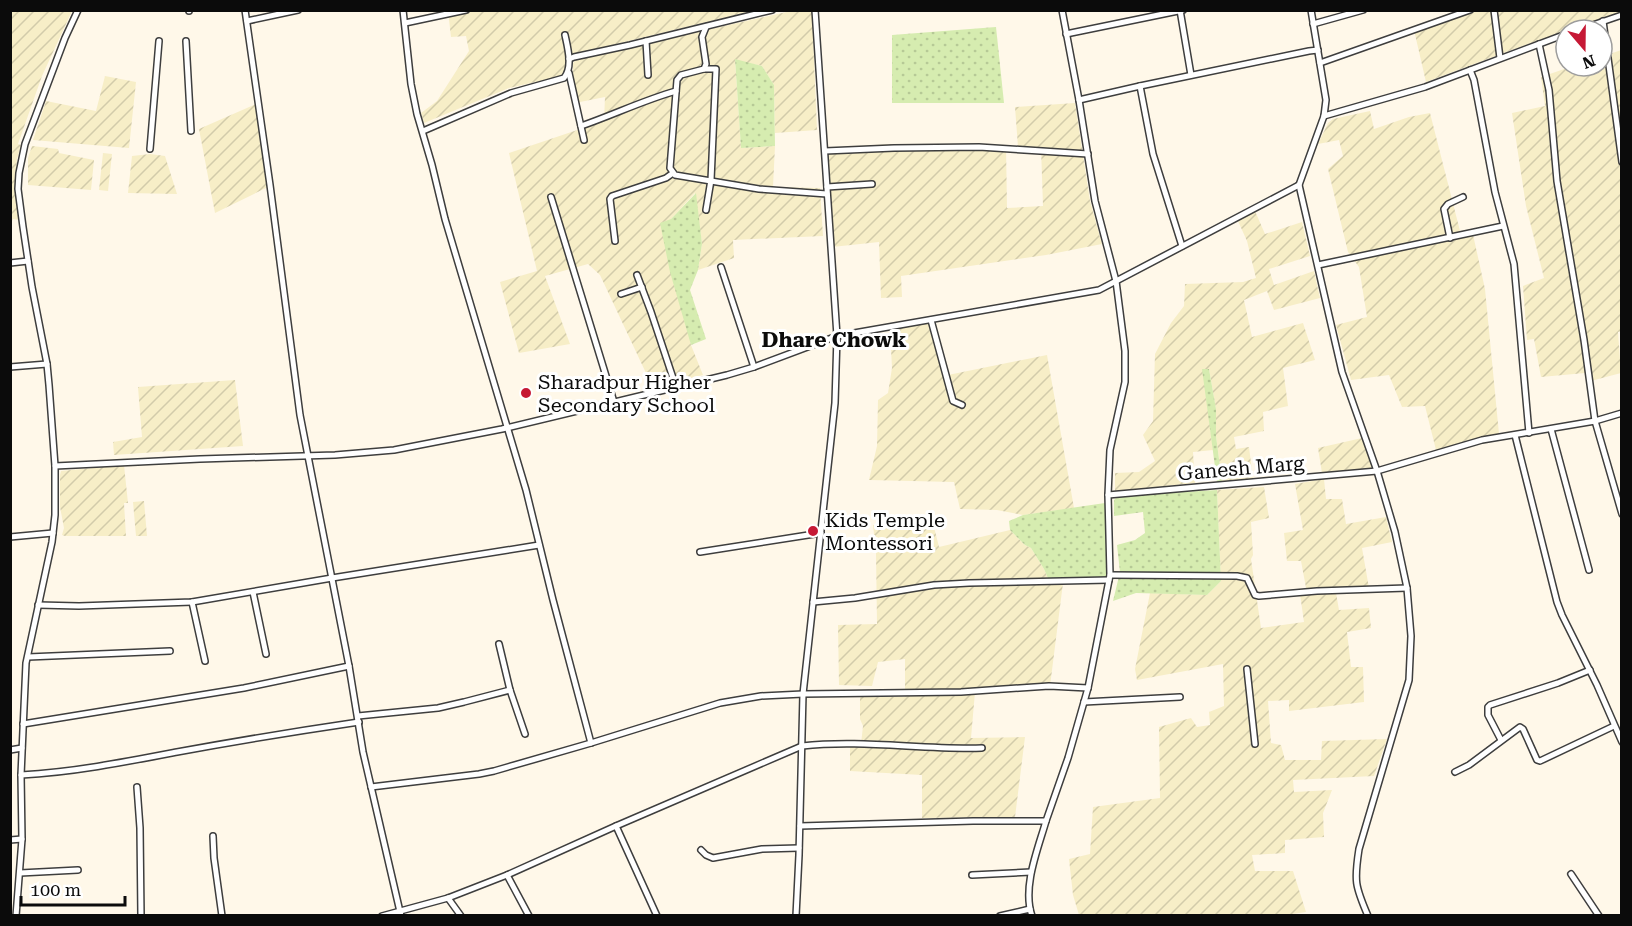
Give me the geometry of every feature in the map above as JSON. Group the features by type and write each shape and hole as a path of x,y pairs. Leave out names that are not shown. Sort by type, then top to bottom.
{"street":[{"path":"16,915 22,839 21,775 28,657 55,515 55,466 47,364 28,261 18,189 20,160 64,38 78,10"},
{"path":"245,10 300,415 350,666 371,788 400,913"},
{"path":"247,21 298,10"},
{"path":"404,10 417,114 445,219 526,490 591,743"},
{"path":"405,23 466,10"},
{"path":"569,59 772,10"},
{"path":"796,915 803,694 835,404 837,336 815,10"},
{"path":"1000,915 1031,912 1031,872 1088,688 1110,577 1108,495 1110,450 1125,382 1125,351 1116,281 1095,201 1062,10"},
{"path":"1311,10 1326,100 1324,117 1299,185 1342,372 1377,471 1395,532 1407,588 1411,636 1409,680 1359,849 1356,887 1368,915"},
{"path":"1313,24 1363,10"},
{"path":"1320,63 1470,10"},
{"path":"1494,10 1500,58"},
{"path":"1066,34 1181,11 1191,75"},
{"path":"704,69 706,64 702,37 706,27"},
{"path":"566,35 569,73 584,140"},
{"path":"1324,117 1413,90 1554,38"},
{"path":"150,148 159,41"},
{"path":"186,41 191,131"},
{"path":"646,41 648,75"},
{"path":"1539,44 1549,90 1557,181 1584,340 1595,421 1622,514"},
{"path":"1079,100 1318,50"},
{"path":"706,210 711,182 716,69 704,69 681,75 677,80 670,168 675,176 711,182 759,189 827,194"},
{"path":"1470,70 1474,80 1494,192 1514,264 1529,433"},
{"path":"423,131 511,93 564,78 569,73"},
{"path":"1611,78 1622,162"},
{"path":"1140,86 1153,154 1182,246"},
{"path":"581,126 649,99 676,91"},
{"path":"825,151 979,147 1088,154"},
{"path":"615,241 610,200 612,196 666,178 673,173"},
{"path":"827,187 872,184"},
{"path":"55,466 308,456 394,450 508,428 754,367 837,336 1099,290 1299,185"},
{"path":"551,197 614,402"},
{"path":"1450,238 1444,209 1448,204 1463,197"},
{"path":"1318,265 1503,226"},
{"path":"10,263 28,261"},
{"path":"721,267 754,367"},
{"path":"637,275 676,387"},
{"path":"621,294 642,287"},
{"path":"931,320 953,401 962,405"},
{"path":"10,367 47,364"},
{"name":"Ganesh Marg","path":"1108,495 1377,471 1482,440 1595,421 1622,412"},
{"path":"1551,429 1589,570"},
{"path":"1515,435 1557,602 1622,742"},
{"path":"700,552 821,533"},
{"path":"10,537 53,534"},
{"path":"38,605 192,602 539,545"},
{"path":"813,602 946,585 1110,577 1237,576 1246,578 1255,595 1259,596 1317,591 1407,588"},
{"path":"253,592 266,654"},
{"path":"192,602 205,661"},
{"path":"499,644 510,690 525,734"},
{"path":"28,657 171,651"},
{"path":"23,724 244,688 350,666"},
{"path":"1247,669 1255,744"},
{"path":"1502,741 1488,715 1490,705 1558,684 1590,670"},
{"path":"371,788 479,774 591,743 720,702 761,696 961,692 1049,686 1088,688"},
{"path":"21,775 53,773 358,719 438,708 510,690"},
{"path":"1084,702 1180,697"},
{"path":"1455,772 1469,765 1520,727 1540,762 1614,726"},
{"path":"382,915 400,913 448,898 507,875 802,746 826,743 947,749 982,748"},
{"path":"10,750 22,748"},
{"path":"137,787 141,915"},
{"path":"800,826 973,821 1046,822"},
{"path":"616,826 657,915"},
{"path":"213,836 222,915"},
{"path":"10,840 22,839"},
{"path":"701,850 713,858 762,849 799,848"},
{"path":"20,873 78,870"},
{"path":"972,875 1031,872"},
{"path":"1571,874 1599,915"},
{"path":"507,875 530,915"},
{"path":"448,898 461,915"}],"shaded area":[{"path":"10,11 72,11 42,76 18,144 21,145 17,159 15,185 19,220 13,219 12,221 10,221"},
{"path":"448,11 752,11 567,56 566,75 509,88 424,123 421,113 437,101 469,51 466,36 451,37"},
{"path":"791,11 811,11 812,13 817,130 775,133 774,85 762,66 735,60 741,148 775,146 773,187 820,188 823,236 733,240 734,258 698,270 702,244 695,193 671,219 691,345 703,375 653,388 600,275 588,264 545,276 570,344 519,353 500,282 537,271 509,153 604,121 605,97 575,103 569,81 573,63 577,59"},
{"path":"1472,11 1621,11 1604,18 1554,18 1554,35 1426,82 1414,30"},
{"path":"1621,50 1622,331 1618,332 1621,373 1587,382 1585,373 1541,377 1534,339 1527,340 1523,286 1544,278 1526,206 1512,113 1545,106 1541,77 1554,73 1554,78 1614,78 1614,53"},
{"path":"105,76 136,82 129,148 33,140 46,101 96,111"},
{"path":"1075,103 1090,201 1102,244 1046,255 901,276 902,297 881,298 879,242 832,247 826,148 892,144 1006,146 1007,208 1043,206 1041,148 1018,147 1015,107"},
{"path":"256,104 268,187 215,213 199,129"},
{"path":"1370,111 1374,129 1409,117 1430,113 1460,231 1472,230 1485,289 1499,434 1436,450 1425,406 1402,407 1389,375 1351,380 1336,325 1367,317 1359,267 1348,252 1328,169 1343,156 1339,140 1318,144 1328,123 1333,119"},
{"path":"32,146 58,149 59,153 94,160 91,190 28,185 28,158"},
{"path":"103,153 112,154 108,191 99,190"},
{"path":"150,154 165,156 177,194 128,193 132,156"},
{"path":"1255,211 1265,234 1302,222 1310,256 1269,269 1274,285 1314,271 1320,298 1274,310 1267,291 1244,300 1252,337 1303,323 1315,360 1283,368 1288,406 1263,412 1264,431 1234,437 1236,449 1249,447 1253,479 1222,482 1216,436 1216,409 1209,369 1203,369 1213,450 1193,452 1195,483 1115,491 1115,473 1139,472 1155,461 1143,435 1153,421 1155,354 1171,323 1184,306 1185,284 1243,282 1256,278 1247,241 1238,221"},
{"path":"930,321 943,376 1047,355 1074,508 1023,515 997,510 960,509 954,482 869,480 877,446 878,400 888,393 892,368 890,329"},
{"path":"235,380 243,446 114,455 113,442 142,437 138,387"},
{"path":"1362,438 1372,466 1370,469 1322,473 1318,448"},
{"path":"124,465 128,503 124,503 126,536 62,535 64,528 60,507 61,471"},
{"path":"1324,479 1326,499 1342,499 1346,524 1386,517 1392,542 1362,548 1369,588 1336,593 1339,610 1369,608 1371,628 1347,632 1351,667 1363,667 1364,702 1289,711 1289,700 1268,701 1271,743 1281,745 1285,760 1321,760 1322,741 1387,739 1374,776 1293,780 1294,792 1332,790 1323,813 1324,837 1285,840 1285,853 1252,855 1255,871 1293,871 1306,912 1279,916 1079,915 1073,895 1069,859 1090,854 1093,807 1160,798 1159,727 1191,718 1197,727 1210,725 1209,712 1224,706 1223,664 1137,680 1135,669 1150,593 1207,595 1221,581 1217,490 1264,487 1269,518 1251,522 1253,555 1251,559 1261,628 1304,622 1300,594 1307,593 1301,561 1287,561 1284,533 1303,530 1295,484"},
{"path":"144,501 147,536 136,536 133,502"},
{"path":"932,519 939,547 1010,530 1031,548 1050,583 1063,583 1050,686 975,692 971,738 1025,737 1015,817 922,818 922,775 850,771 850,746 861,744 863,726 860,719 860,697 905,697 905,659 878,662 872,686 839,685 838,625 877,624 876,552 873,525"}],"green space":[{"path":"996,27 1004,103 892,103 892,35"},
{"path":"735,59 762,66 774,85 775,146 741,148"},
{"path":"696,193 702,244 698,270 690,290 706,339 691,345 670,272 660,223 671,219"},
{"path":"1202,369 1209,369 1216,409 1216,436 1222,482 1217,482"},
{"path":"1217,490 1221,581 1207,595 1136,593 1113,601 1120,572 1117,545 1135,540 1145,533 1143,512 1114,516 1114,500 1118,496"},
{"path":"1105,503 1112,572 1109,584 1050,583 1031,548 1010,530 1009,521 1023,515"}],"place":[{"name":"Sharadpur Higher Secondary School","path":"526,393"},
{"name":"Kids Temple Montessori","path":"813,531"}],"district":[{"name":"Dhare Chowk","path":"834,340"}]}
